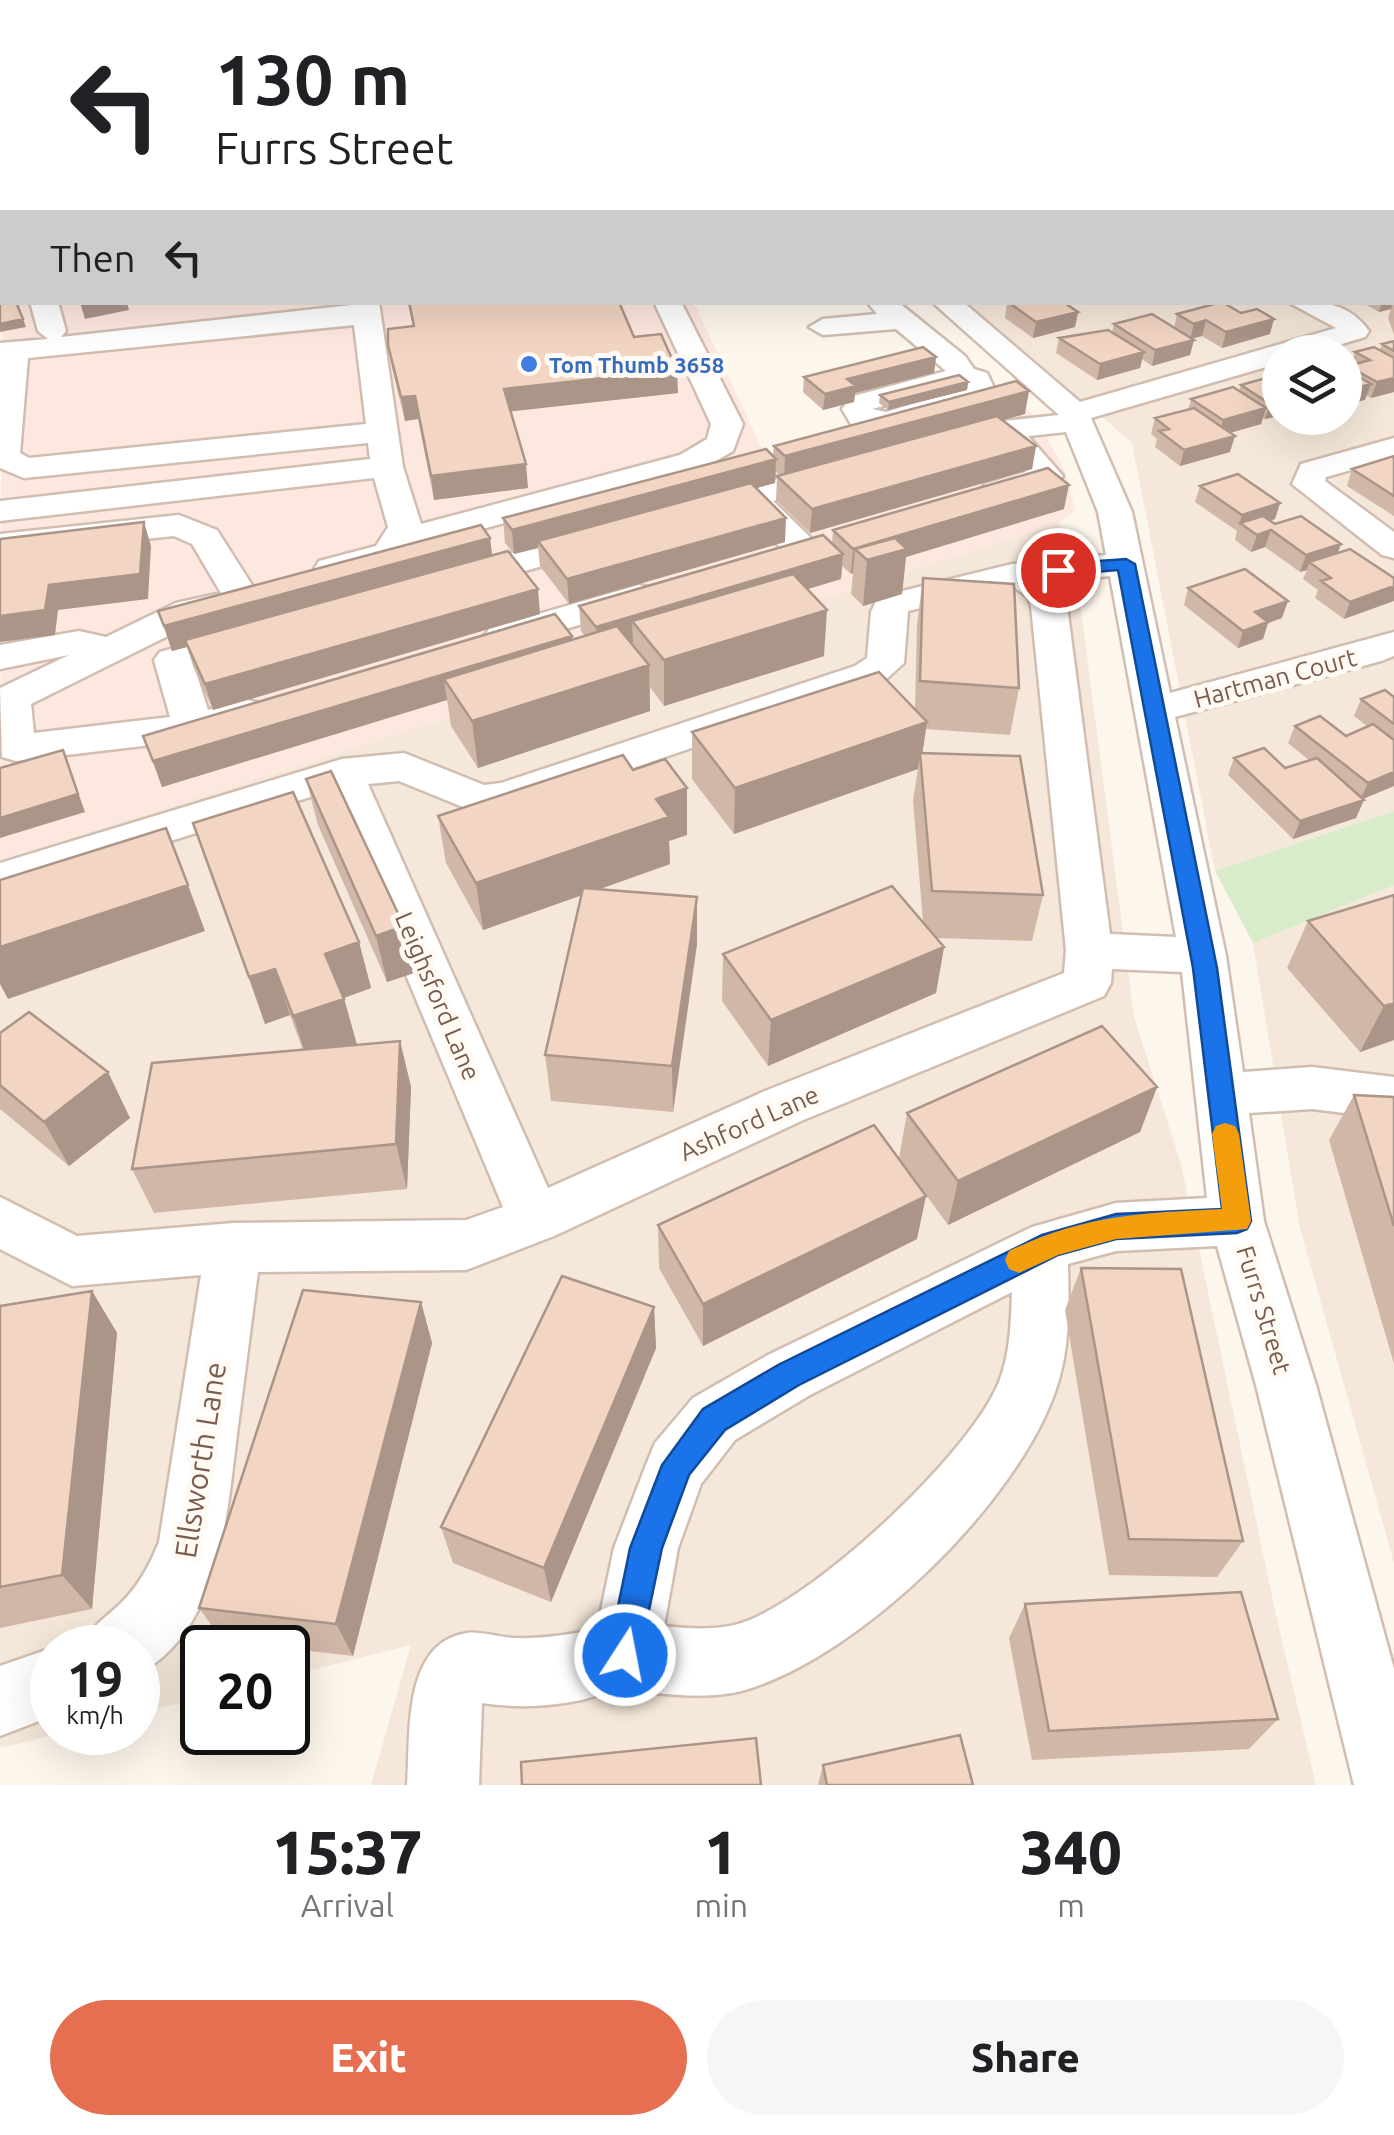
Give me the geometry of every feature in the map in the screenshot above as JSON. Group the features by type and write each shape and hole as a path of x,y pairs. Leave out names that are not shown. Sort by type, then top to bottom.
{"street":[{"path":"45,305 52,332"},
{"path":"5,347 234,305"},
{"path":"395,542 691,462 722,444 727,424 669,305"},
{"name":"Furrs Street","path":"948,305 1053,390 1076,417 1115,512 1203,956 1237,1221 1286,1386 1390,1785"},
{"path":"1308,305 1338,315 1355,331 1342,335"},
{"path":"5,347 52,332 200,314 366,309 387,467 405,527 389,553 189,611 4,702 16,748 193,727 270,705"},
{"path":"822,327 889,311 959,369 1006,352"},
{"path":"5,347 4,457 24,468 382,432"},
{"path":"972,498 1047,476 989,432 1076,417 1262,360"},
{"path":"1394,448 1312,471 1308,484 1394,548"},
{"path":"678,517 862,465"},
{"path":"0,511 387,467"},
{"path":"750,497 802,548"},
{"path":"0,544 180,525 205,537 241,596"},
{"path":"419,590 623,533"},
{"path":"764,559 840,537"},
{"path":"514,564 556,620"},
{"path":"0,879 342,773 404,767 480,800 505,797 869,674 885,664 891,605 1012,575 1023,577 1126,564"},
{"path":"1023,577 1044,592 1048,606 1089,950 1203,956"},
{"path":"480,643 670,587"},
{"path":"193,727 174,660 287,628"},
{"path":"0,658 80,642 113,650"},
{"name":"Hartman Court","path":"1154,710 1368,654 1394,643"},
{"name":"Leighsford Lane","path":"342,773 535,1219"},
{"name":"Ashford Lane","path":"9,1227 72,1261 233,1248 466,1245 535,1219 783,1106 1087,983 1089,950"},
{"path":"1220,1094 1312,1088 1394,1098"},
{"path":"625,1655 646,1548 677,1465 714,1419 789,1375 1040,1250 1116,1226 1237,1221"},
{"name":"Ellsworth Lane","path":"145,1625 178,1584 191,1542 233,1248"},
{"path":"443,1785 449,1685 467,1666 521,1675 578,1669 625,1655 701,1665 760,1651 832,1609 920,1528 996,1450 1024,1397 1040,1342 1040,1250"},
{"path":"0,1701 30,1690"}],"shaded area":[{"path":"2,305 695,305 770,466 1020,401 1038,421 1066,473 1075,511 1059,523 0,860"},
{"path":"970,305 1394,305 1394,811 1215,871 1132,443"},
{"path":"1059,523 1081,610 1134,1017 1181,1164 1316,1785 371,1785 411,1645 310,1670 310,1625 180,1625 180,1703 160,1708 160,1625 30,1625 30,1741 0,1748 0,860"},
{"path":"1394,885 1394,1563 1300,1228 1253,943"}],"green space":[{"path":"1394,811 1394,885 1253,943 1215,871"}],"building":[{"path":"0,305 17,305 23,319 0,324"},
{"name":"Tom Thumb 3658","path":"410,305 620,305 634,337 661,334 677,370 504,389 526,464 431,476 415,396 401,397 388,345 388,329 414,326"},
{"path":"1012,305 1068,305 1078,312 1036,322"},
{"path":"1227,305 1241,313 1257,309 1274,319 1226,332 1206,320 1194,324 1177,314"},
{"path":"1152,314 1194,340 1155,350 1114,324"},
{"path":"1108,330 1144,352 1100,364 1059,338"},
{"path":"923,347 936,357 847,379 856,386 825,394 804,377"},
{"path":"1374,347 1394,358 1394,378 1377,382 1362,374 1362,362 1370,360 1362,356 1362,350"},
{"path":"959,375 968,382 889,402 880,395"},
{"path":"1262,379 1262,399 1241,385"},
{"path":"1016,381 1029,391 785,456 774,446"},
{"path":"1233,387 1262,409 1223,420 1191,399"},
{"path":"1194,408 1235,436 1184,450 1159,431 1169,429 1155,418"},
{"path":"997,416 1036,446 812,509 777,476"},
{"path":"766,449 776,459 512,530 503,518"},
{"path":"1394,456 1394,496 1352,469"},
{"path":"1048,468 1069,485 853,549 833,530"},
{"path":"1238,474 1280,503 1242,515 1200,486"},
{"path":"751,483 786,518 567,579 538,541"},
{"path":"1263,516 1275,524 1301,516 1341,544 1306,555 1271,530 1257,535 1240,523"},
{"path":"144,522 140,574 49,585 45,610 0,616 0,539"},
{"path":"481,525 490,538 164,626 158,611"},
{"path":"823,535 843,554 596,627 579,606"},
{"path":"895,538 907,549 867,560 855,549"},
{"path":"1350,549 1394,578 1394,586 1350,602 1321,581 1331,578 1309,562"},
{"path":"508,551 538,589 205,684 185,640"},
{"path":"1245,569 1288,601 1255,612 1268,622 1243,631 1188,588"},
{"path":"793,574 827,610 664,660 632,621"},
{"path":"923,578 1014,584 1019,688 920,681"},
{"path":"555,614 572,636 153,761 143,736"},
{"path":"617,626 649,665 472,721 444,679"},
{"path":"879,672 927,722 735,788 692,732"},
{"path":"1385,690 1394,697 1394,724 1361,699"},
{"path":"1320,716 1346,736 1373,724 1394,740 1394,772 1368,783 1295,726"},
{"path":"1264,748 1285,768 1317,758 1364,800 1300,821 1234,758"},
{"path":"63,750 78,794 0,818 0,768"},
{"path":"920,753 1020,756 1043,895 932,891"},
{"path":"623,755 633,770 665,759 687,788 656,799 669,817 476,883 438,816"},
{"path":"331,771 404,926 376,936 306,779"},
{"path":"293,792 359,942 325,954 344,999 293,1016 275,969 249,977 193,823"},
{"path":"166,828 188,885 0,947 0,880"},
{"path":"892,886 944,947 771,1020 723,954"},
{"path":"583,888 697,897 672,1066 545,1055"},
{"path":"1394,895 1394,1003 1384,1006 1308,921"},
{"path":"29,1012 108,1072 44,1122 0,1085 0,1033"},
{"path":"1102,1026 1157,1087 958,1181 907,1113"},
{"path":"400,1041 396,1144 132,1169 152,1063"},
{"path":"1354,1095 1394,1097 1394,1226"},
{"path":"874,1125 926,1196 703,1304 658,1225"},
{"path":"1081,1268 1181,1269 1243,1541 1129,1539"},
{"path":"562,1276 654,1307 544,1568 441,1527"},
{"path":"303,1290 421,1302 336,1624 199,1608"},
{"path":"92,1291 62,1575 0,1587 0,1306"},
{"path":"1241,1592 1278,1719 1049,1731 1025,1604"},
{"path":"960,1735 973,1785 827,1785 823,1765"},
{"path":"756,1738 761,1785 522,1785 521,1762"}],"slow traffic":[{"path":"1019,1260 1052,1244 1116,1226 1237,1221 1225,1134"}],"place":[{"name":"Tom Thumb 3658","path":"529,364"}],"route":[{"path":"625,1655 646,1548 677,1465 714,1419 789,1375 1052,1244 1116,1226 1237,1221 1205,968 1126,564 1058,570"}]}
